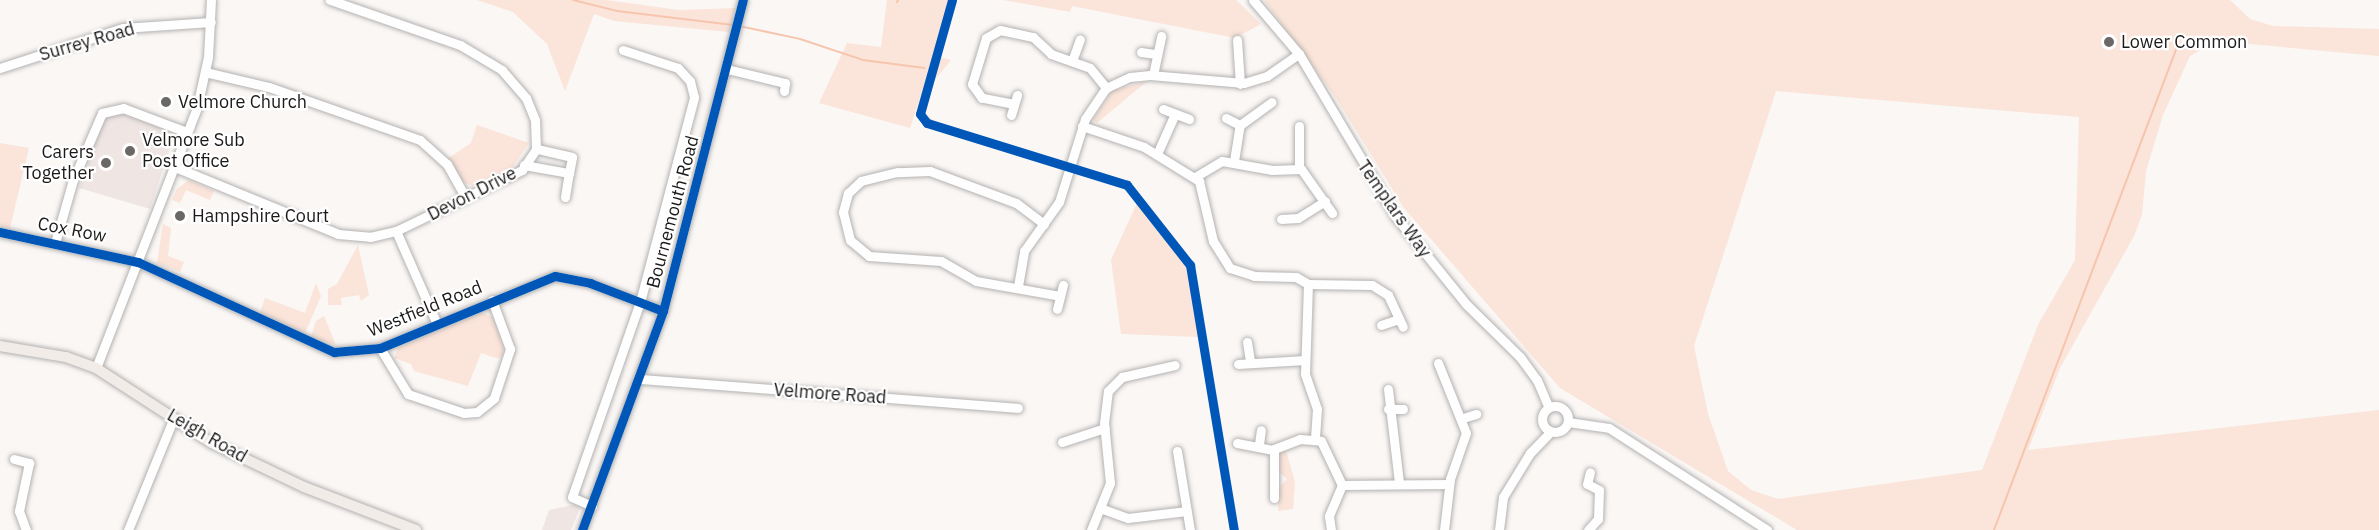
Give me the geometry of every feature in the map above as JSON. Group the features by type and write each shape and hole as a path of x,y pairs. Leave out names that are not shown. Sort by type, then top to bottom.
{"main road":[{"name":"Leigh Road","path":"0,346 55,354 96,368 173,420 304,487 416,530"}],"street":[{"path":"96,368 187,132 205,72 211,22 211,0"},
{"path":"330,0 460,45 492,62 526,98 535,120 536,149 572,157 565,196"},
{"name":"Bournemouth Road","path":"582,530 642,379 663,311 743,0"},
{"name":"Templars Way","path":"1253,0 1299,54 1395,216 1466,304 1520,357 1538,380 1549,408 1542,422 1550,432"},
{"name":"Surrey Road","path":"0,68 123,28 211,22"},
{"path":"1011,115 1015,99 986,99 973,88 984,42 991,33 1005,30 1030,35 1051,54 1090,68 1106,88"},
{"path":"1153,75 1161,36"},
{"path":"1072,61 1080,39"},
{"path":"1237,40 1240,84"},
{"name":"Bournemouth Road","path":"592,506 572,497 640,302 693,104 692,85 678,68 622,50"},
{"path":"1141,52 1156,54"},
{"path":"1018,286 1024,251 1063,193 1082,126 1106,88 1130,77 1153,75 1240,84 1267,76 1299,54"},
{"path":"727,69 785,83 784,91"},
{"path":"205,72 254,82 420,140 447,164 465,198"},
{"path":"1234,161 1240,125 1272,102"},
{"path":"55,243 73,180 102,113 123,108 187,132"},
{"path":"1163,109 1174,116 1189,119"},
{"path":"1157,154 1174,116"},
{"path":"1226,118 1240,125"},
{"path":"1082,126 1157,154 1195,177 1204,190 1212,241 1226,264 1247,275 1296,277 1308,284 1372,285 1388,295 1400,323 1381,325"},
{"path":"1299,126 1299,168"},
{"name":"Devon Drive","path":"175,167 338,234 370,237 396,231 511,178 536,149"},
{"path":"1195,177 1211,164 1234,161 1272,170 1299,168 1307,173 1332,213"},
{"path":"524,165 569,173"},
{"path":"1044,224 1016,203 930,171 867,179 846,198 848,235 869,255 941,261 976,280 1018,286 1060,296"},
{"path":"1281,219 1298,218 1325,201"},
{"path":"396,231 437,324"},
{"name":"Cox Row","path":"0,232 138,262"},
{"name":"Westfield Road","path":"138,262 324,349 345,353 380,348 555,276 663,311"},
{"path":"1308,284 1305,360 1306,379 1317,409 1315,438"},
{"path":"1056,309 1063,285"},
{"path":"380,348 408,394 464,413 477,412 494,398 510,353 509,338 492,300"},
{"path":"1247,342 1250,362"},
{"path":"1238,364 1305,360"},
{"path":"1438,363 1463,418 1466,440 1449,484 1444,530"},
{"path":"1091,530 1110,477 1104,428 1106,396 1114,382 1127,375 1174,365"},
{"name":"Velmore Road","path":"642,379 1018,408"},
{"path":"1388,390 1388,409 1399,482"},
{"path":"1549,408 1563,408 1568,422"},
{"path":"1388,409 1403,409"},
{"path":"1463,418 1476,414"},
{"path":"128,530 173,420"},
{"path":"1499,530 1503,497 1530,453 1550,432 1562,431 1568,422"},
{"path":"1568,422 1609,428 1767,530"},
{"path":"1062,442 1104,428"},
{"path":"1259,444 1261,430"},
{"path":"1273,450 1290,441 1315,438 1330,451 1342,486 1329,516 1331,530"},
{"path":"1237,442 1259,444 1273,450"},
{"path":"1273,450 1274,498"},
{"path":"1177,451 1190,530"},
{"path":"14,459 29,463 40,462"},
{"path":"26,530 19,511 29,463"},
{"path":"1587,484 1590,472"},
{"path":"1577,481 1599,490 1598,519 1588,530"},
{"path":"1342,486 1399,482 1449,484"},
{"path":"1100,508 1128,518 1187,511"}],"shaded area":[{"path":"477,0 606,0 679,10 736,8 729,32 614,21 594,14 565,91 547,44 513,12"},
{"path":"887,0 953,0 910,128 819,103 847,43 881,47"},
{"path":"1003,0 1236,0 1261,24 1235,38 1072,6 1070,12"},
{"path":"1264,0 2230,0 2250,19 2273,26 2379,29 2379,56 2217,41 2190,56 2163,115 2146,171 2142,215 2134,236 2060,368 2028,450 2379,410 2379,530 1797,530 1560,388 1404,208 1336,98","holes":["1776,91 2079,117 2075,260 2038,325 1982,470 1778,499 1751,490 1728,471 1708,414 1694,346"]},
{"path":"939,57 951,60 934,81 926,113 935,122 972,136 927,122 924,117"},
{"path":"1146,82 1097,123 1093,120 1113,90"},
{"path":"119,112 175,133 150,209 79,188 106,116"},
{"path":"477,125 529,143 512,168 478,187 464,183 447,159 471,143"},
{"path":"0,143 29,148 10,228 0,226"},
{"path":"189,180 214,191 210,200 186,190 180,203 172,200 177,189"},
{"path":"1137,203 1188,266 1200,337 1121,334 1111,260"},
{"path":"163,224 171,228 168,256 184,262 180,272 157,263"},
{"path":"358,245 369,295 361,301 359,295 341,298 342,305 328,305 328,289 337,284"},
{"path":"316,283 321,296 305,333 260,313 265,298 305,313"},
{"path":"480,312 493,317 504,349 502,357 496,358 481,353 468,386 414,371 411,364 394,358 398,348"},
{"path":"324,316 336,345 311,337 316,321"},
{"path":"1285,447 1295,482 1293,509 1278,511 1278,488 1287,479 1276,469 1276,456"},
{"path":"582,503 571,530 542,530 549,510"}],"waterway":[{"path":"573,0 617,11 733,25"},
{"path":"739,26 800,39 863,60 924,68"},
{"path":"1994,530 2177,47"}],"cycle path":[{"path":"582,530 663,311 743,0"},
{"path":"952,0 920,114 927,123 1127,185 1190,265 1234,530"},
{"path":"0,232 138,262 334,352 380,348 555,276 590,283 663,311"}],"place":[{"name":"Lower Common","path":"2109,42"},
{"name":"Velmore Church","path":"166,102"},
{"name":"Velmore Sub Post Office","path":"130,151"},
{"name":"Carers Together","path":"106,163"},
{"name":"Hampshire Court","path":"180,216"}]}
